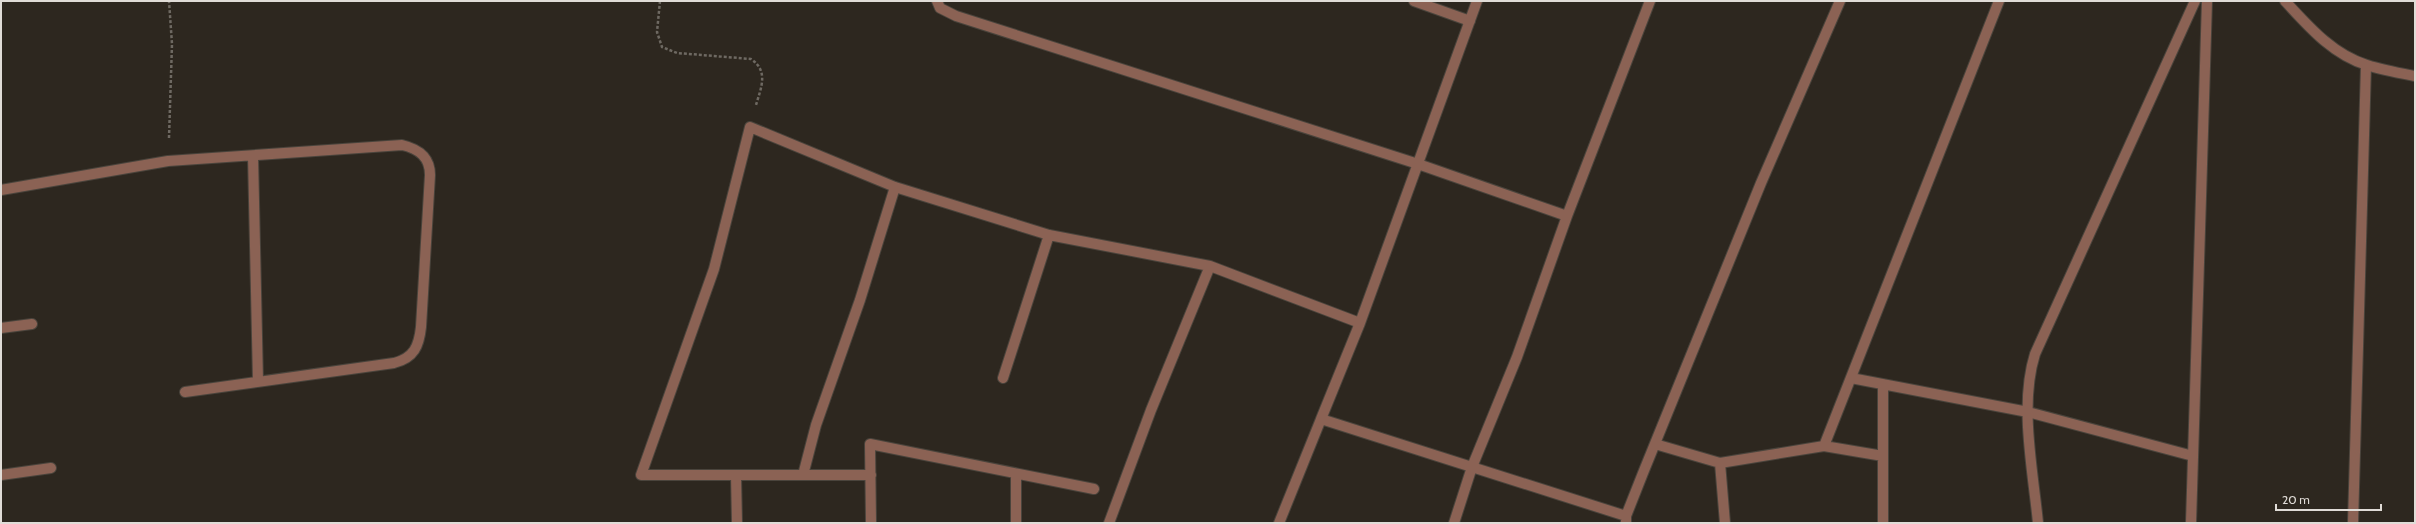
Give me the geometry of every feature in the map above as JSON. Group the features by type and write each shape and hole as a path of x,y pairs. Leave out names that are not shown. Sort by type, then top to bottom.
{"street":[{"path":"937,1 940,8 956,16 1418,164 1567,216"},
{"path":"1414,1 1470,21"},
{"path":"1279,523 1360,323 1477,1"},
{"path":"1454,523 1472,467 1518,357 1567,216 1650,1"},
{"path":"1321,419 1472,467 1626,520 1655,444 1761,182 1840,1"},
{"path":"1824,446 1999,1"},
{"path":"2038,523 2028,412 2030,379 2035,354 2195,1"},
{"path":"2191,523 2207,1"},
{"path":"2285,1 2312,30 2328,43 2366,65 2415,76"},
{"path":"2353,523 2366,65"},
{"path":"871,475 641,475 714,269 750,127 895,187 1049,235 1210,266 1360,323"},
{"path":"1,190 168,161 402,145 410,147 424,155 430,170 420,338 414,353 403,361 394,363 185,392"},
{"path":"254,156 258,381"},
{"path":"803,475 816,425 860,300 895,187"},
{"path":"1003,378 1049,235"},
{"path":"1109,523 1151,410 1210,266"},
{"path":"1,328 32,324"},
{"path":"1851,378 2028,412 2193,456"},
{"path":"1883,384 1883,523"},
{"path":"871,523 870,444 1094,489"},
{"path":"1655,444 1720,463 1824,446 1883,456"},
{"path":"1720,463 1725,523"},
{"path":"1,475 51,468"},
{"path":"1016,474 1016,523"},
{"path":"736,475 737,523"}],"path":[{"path":"168,161 172,44 169,1"},
{"path":"660,1 658,37 662,47 666,50 677,53 746,58 755,62 760,68 764,78 750,127"}]}
